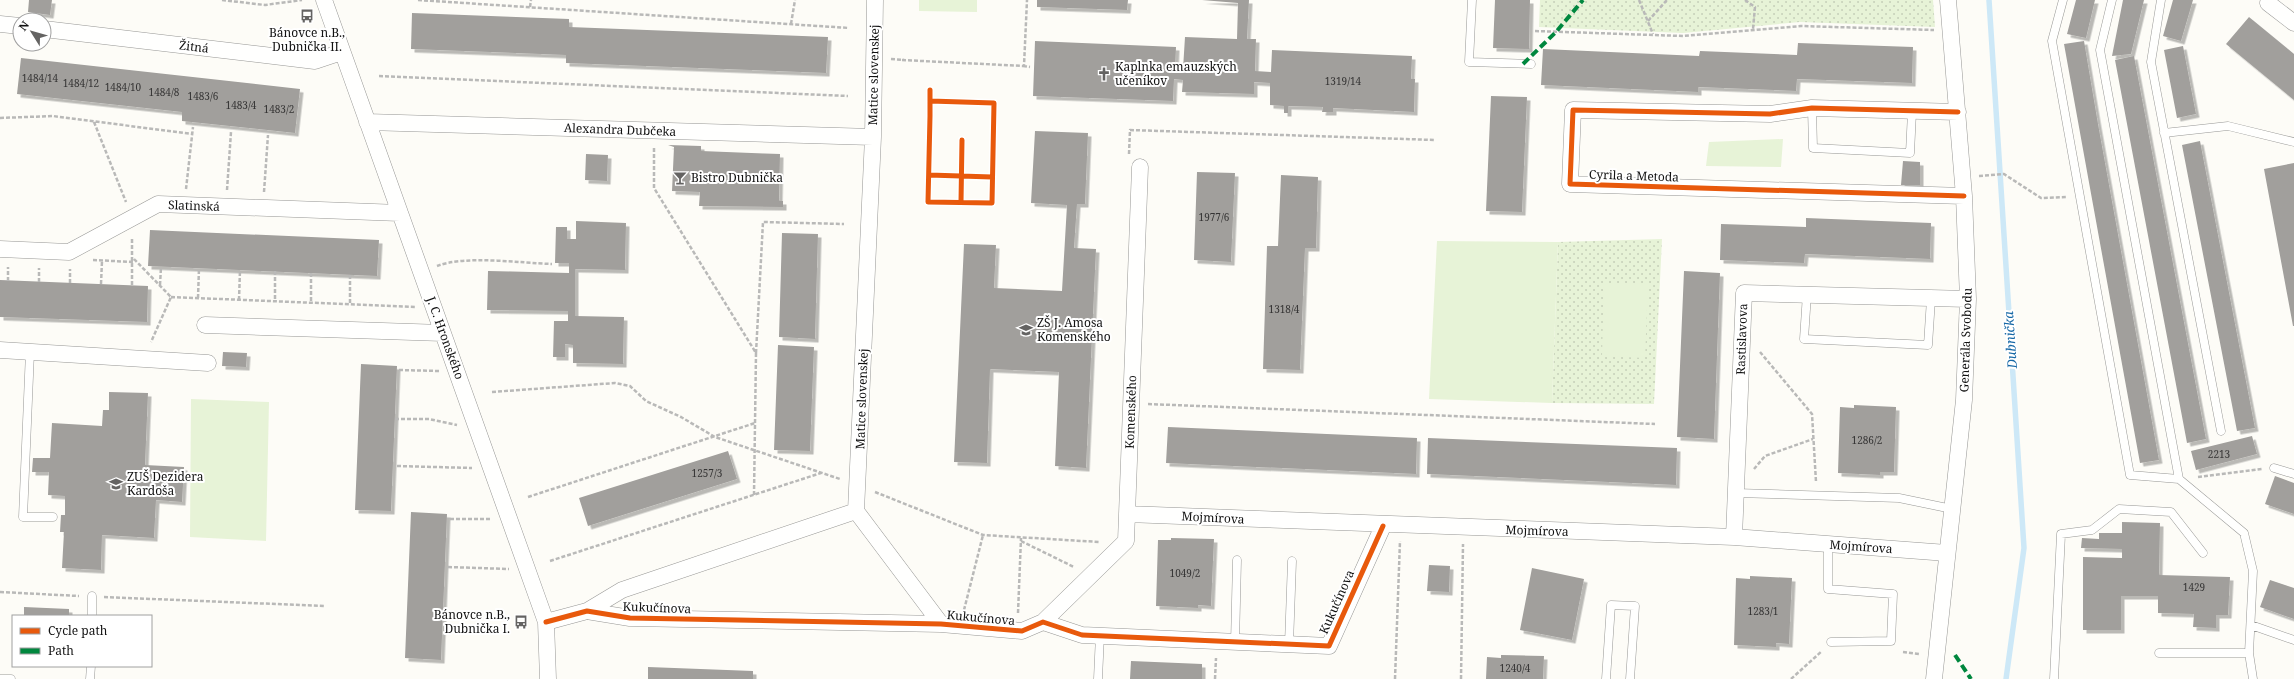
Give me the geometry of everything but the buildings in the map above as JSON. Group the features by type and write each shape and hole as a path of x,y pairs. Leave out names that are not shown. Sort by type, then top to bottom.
{"street":[{"name":"J. C. Hronského","path":"324,0 546,622 548,679"},
{"name":"Matice slovenskej","path":"856,511 873,137 875,0"},
{"name":"Generála Svobodu","path":"1934,679 1964,400 1968,299 1964,196 1948,0"},
{"path":"2268,3 2294,23"},
{"path":"0,24 12,25"},
{"name":"Žitná","path":"52,30 315,61 342,52"},
{"name":"Cyrila a Metoda","path":"1958,112 1912,112 1812,108 1770,114 1573,110 1570,184 1964,196"},
{"name":"Alexandra Dubčeka","path":"367,122 873,137"},
{"name":"Komenského","path":"1043,622 1126,541 1140,167"},
{"name":"Slatinská","path":"0,249 69,252 158,204 400,213"},
{"name":"Rastislavova","path":"1734,537 1744,293 1968,299"},
{"path":"205,325 443,333"},
{"path":"0,350 208,363"},
{"path":"588,611 622,590 856,511 941,624"},
{"name":"Mojmírova","path":"1127,514 1383,526 1734,537 1947,553"},
{"name":"Kukučínova","path":"546,622 588,611 630,618 941,624 1022,631 1043,622 1082,634 1216,642 1328,646 1383,526"}],"lane":[{"path":"1472,0 1469,62 1531,64"},
{"path":"2063,0 2052,41 2130,475 2179,479 2244,533 2253,571 2249,653 2253,679"},
{"path":"2112,0 2100,50 2179,479"},
{"path":"2161,0 2150,62 2222,430"},
{"path":"1812,108 1813,148 1910,153 1912,112"},
{"path":"2164,133 2228,126 2294,142"},
{"path":"1807,294 1804,339 1928,345 1931,299"},
{"path":"30,352 23,517 53,517"},
{"path":"2274,468 2294,474"},
{"path":"1736,493 1899,498 1952,509"},
{"path":"2054,679 2061,534 2092,530 2119,509 2171,512 2203,553"},
{"path":"1828,544 1828,589 1893,594 1891,641 1831,642"},
{"path":"1235,642 1237,560"},
{"path":"1289,644 1292,561"},
{"path":"92,596 92,615"},
{"path":"1606,679 1611,605 1635,606 1630,679"},
{"path":"2251,625 2294,640"},
{"path":"1098,679 1100,635"},
{"path":"2159,653 2249,653"},
{"path":"90,679 91,667"},
{"path":"0,679 11,679"}],"path":[{"path":"222,0 243,1 265,5 302,0"},
{"path":"418,0 849,28"},
{"path":"530,7 531,0"},
{"path":"791,24 795,0"},
{"path":"1024,66 1027,0"},
{"path":"1639,0 1653,34"},
{"path":"1648,21 1667,0"},
{"path":"1745,0 1755,7 1753,29"},
{"path":"1535,31 1683,36 1801,26 1936,30"},
{"path":"887,59 1030,67"},
{"path":"379,76 848,96"},
{"path":"0,118 53,116 192,134"},
{"path":"94,122 132,218 132,285"},
{"path":"184,205 193,127"},
{"path":"1130,130 1435,140"},
{"path":"654,131 654,188 756,353"},
{"path":"226,207 231,132"},
{"path":"262,208 268,135"},
{"path":"1989,175 2004,174 2042,198 2080,196"},
{"path":"754,495 756,353 763,222 844,224"},
{"path":"133,258 171,297 419,307"},
{"path":"86,259 133,262"},
{"path":"101,284 102,260"},
{"path":"435,267 446,263 476,261 552,264"},
{"path":"160,285 161,267"},
{"path":"198,298 199,268"},
{"path":"239,300 240,270"},
{"path":"275,272 275,301"},
{"path":"311,273 312,303"},
{"path":"8,274 8,281"},
{"path":"38,282 39,275"},
{"path":"350,275 350,304"},
{"path":"70,277 70,283"},
{"path":"150,344 171,297"},
{"path":"1742,332 1812,414 1818,496"},
{"path":"400,370 441,371"},
{"path":"492,392 615,383 630,386 646,401 681,417 715,437 858,486 982,535 1021,539 1101,542"},
{"path":"1131,403 1655,424"},
{"path":"395,419 430,419 460,425"},
{"path":"528,497 754,424"},
{"path":"1736,493 1764,456 1813,439"},
{"path":"397,466 475,468"},
{"path":"2179,479 2274,468"},
{"path":"550,561 821,473"},
{"path":"450,519 493,519"},
{"path":"1395,679 1400,526"},
{"path":"964,610 982,535"},
{"path":"1021,539 1080,570"},
{"path":"1018,613 1021,539"},
{"path":"1461,679 1463,544"},
{"path":"448,567 510,569"},
{"path":"0,592 324,606"},
{"path":"1215,679 1216,642"},
{"path":"1791,679 1831,642"},
{"path":"1903,652 1921,654"}],"green space":[{"path":"919,0 977,0 977,12 919,11"},
{"path":"1540,0 1933,0 1935,27 1800,22 1683,33 1539,27"},
{"path":"1783,139 1781,167 1706,166 1709,142"},
{"path":"1662,239 1654,404 1552,403 1558,242"},
{"path":"1437,241 1558,242 1552,403 1429,399"},
{"path":"1604,283 1648,284 1645,358 1602,356"},
{"path":"191,399 269,402 266,541 190,537"}],"waterway":[{"name":"Dubnička","path":"1989,0 2024,548 2006,679"}],"marked path":[{"path":"1523,64 1556,32 1583,0"},
{"path":"1955,655 1971,679"}],"cycle path":[{"path":"930,90 928,202 992,203 994,103 930,101"},
{"path":"1958,112 1812,108 1770,114 1573,110 1570,184 1964,196"},
{"path":"961,202 962,140"},
{"path":"929,175 992,177"},
{"path":"546,622 587,611 630,618 941,624 1022,631 1043,622 1082,635 1329,646 1383,526"}],"place":[{"name":"Bánovce n.B., Dubnička II.","path":"307,16"},
{"name":"Kaplnka emauzských učeníkov","path":"1104,74"},
{"name":"Bistro Dubnička","path":"680,178"},
{"name":"ZŠ J. Amosa Komenského","path":"1026,330"},
{"name":"ZUŠ Dezidera Kardoša","path":"116,484"},
{"name":"Bánovce n.B., Dubnička I.","path":"521,622"}]}
